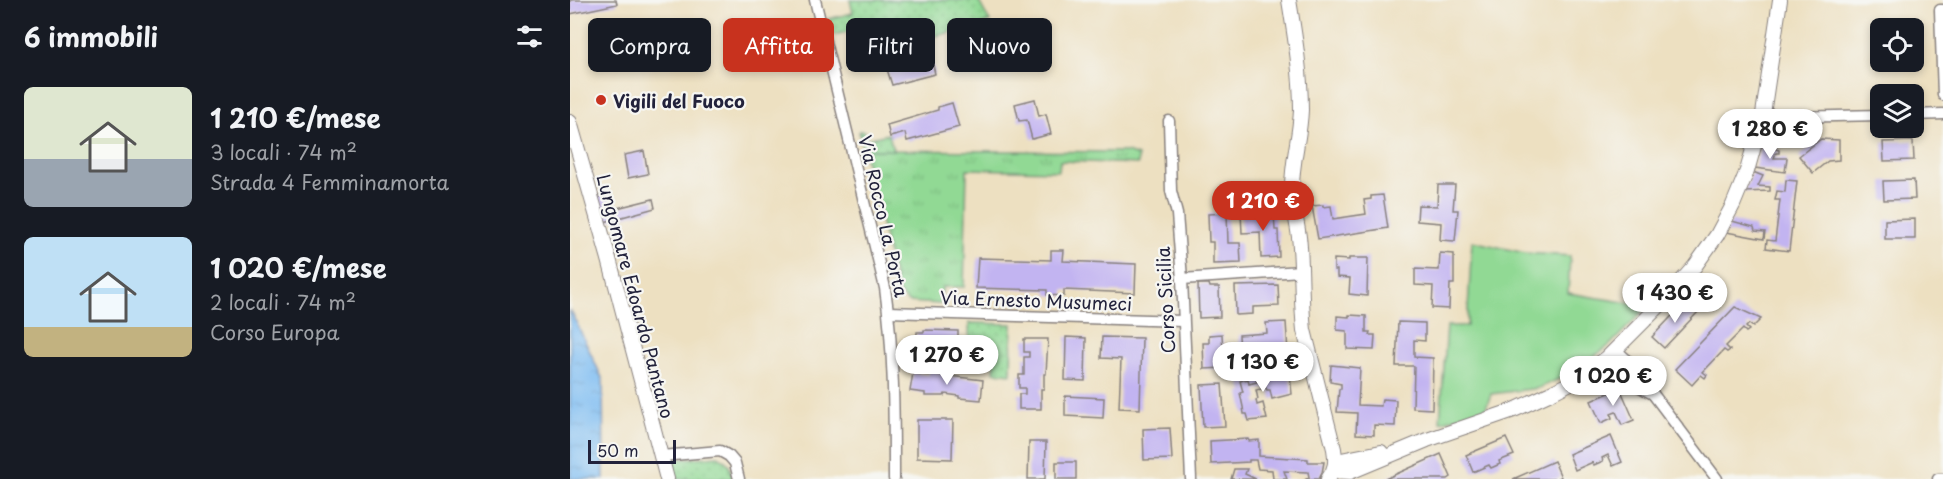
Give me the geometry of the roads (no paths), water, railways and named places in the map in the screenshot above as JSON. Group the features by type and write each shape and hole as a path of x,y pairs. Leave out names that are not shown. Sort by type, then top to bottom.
{"street":[{"name":"Via Rocco La Porta","path":"815,0 889,312 894,402 894,479"},
{"path":"1289,0 1299,62 1301,111 1294,158 1292,194 1300,246 1304,330 1334,449 1337,474 1514,410 1551,393 1607,358 1660,305 1695,266 1717,235 1747,171 1763,114 1780,0"},
{"path":"1943,10 1940,10 1943,95"},
{"path":"1763,114 1790,117 1870,115"},
{"path":"1924,115 1943,114"},
{"name":"Corso Sicilia","path":"1169,121 1171,191 1177,214 1182,279 1182,321 1191,479"},
{"name":"Lungomare Edoardo Pantano","path":"570,122 667,479"},
{"path":"1182,279 1301,272"},
{"name":"Via Ernesto Musumeci","path":"889,312 1182,321"},
{"path":"1615,349 1639,372 1717,479"},
{"path":"1590,370 1622,378 1653,394"},
{"path":"661,456 720,451 735,463 739,479"},
{"path":"1938,479 1943,479"}],"water":[{"path":"570,309 603,380 604,479 570,479"}],"place":[{"name":"Vigili del Fuoco","path":"601,100"}]}
